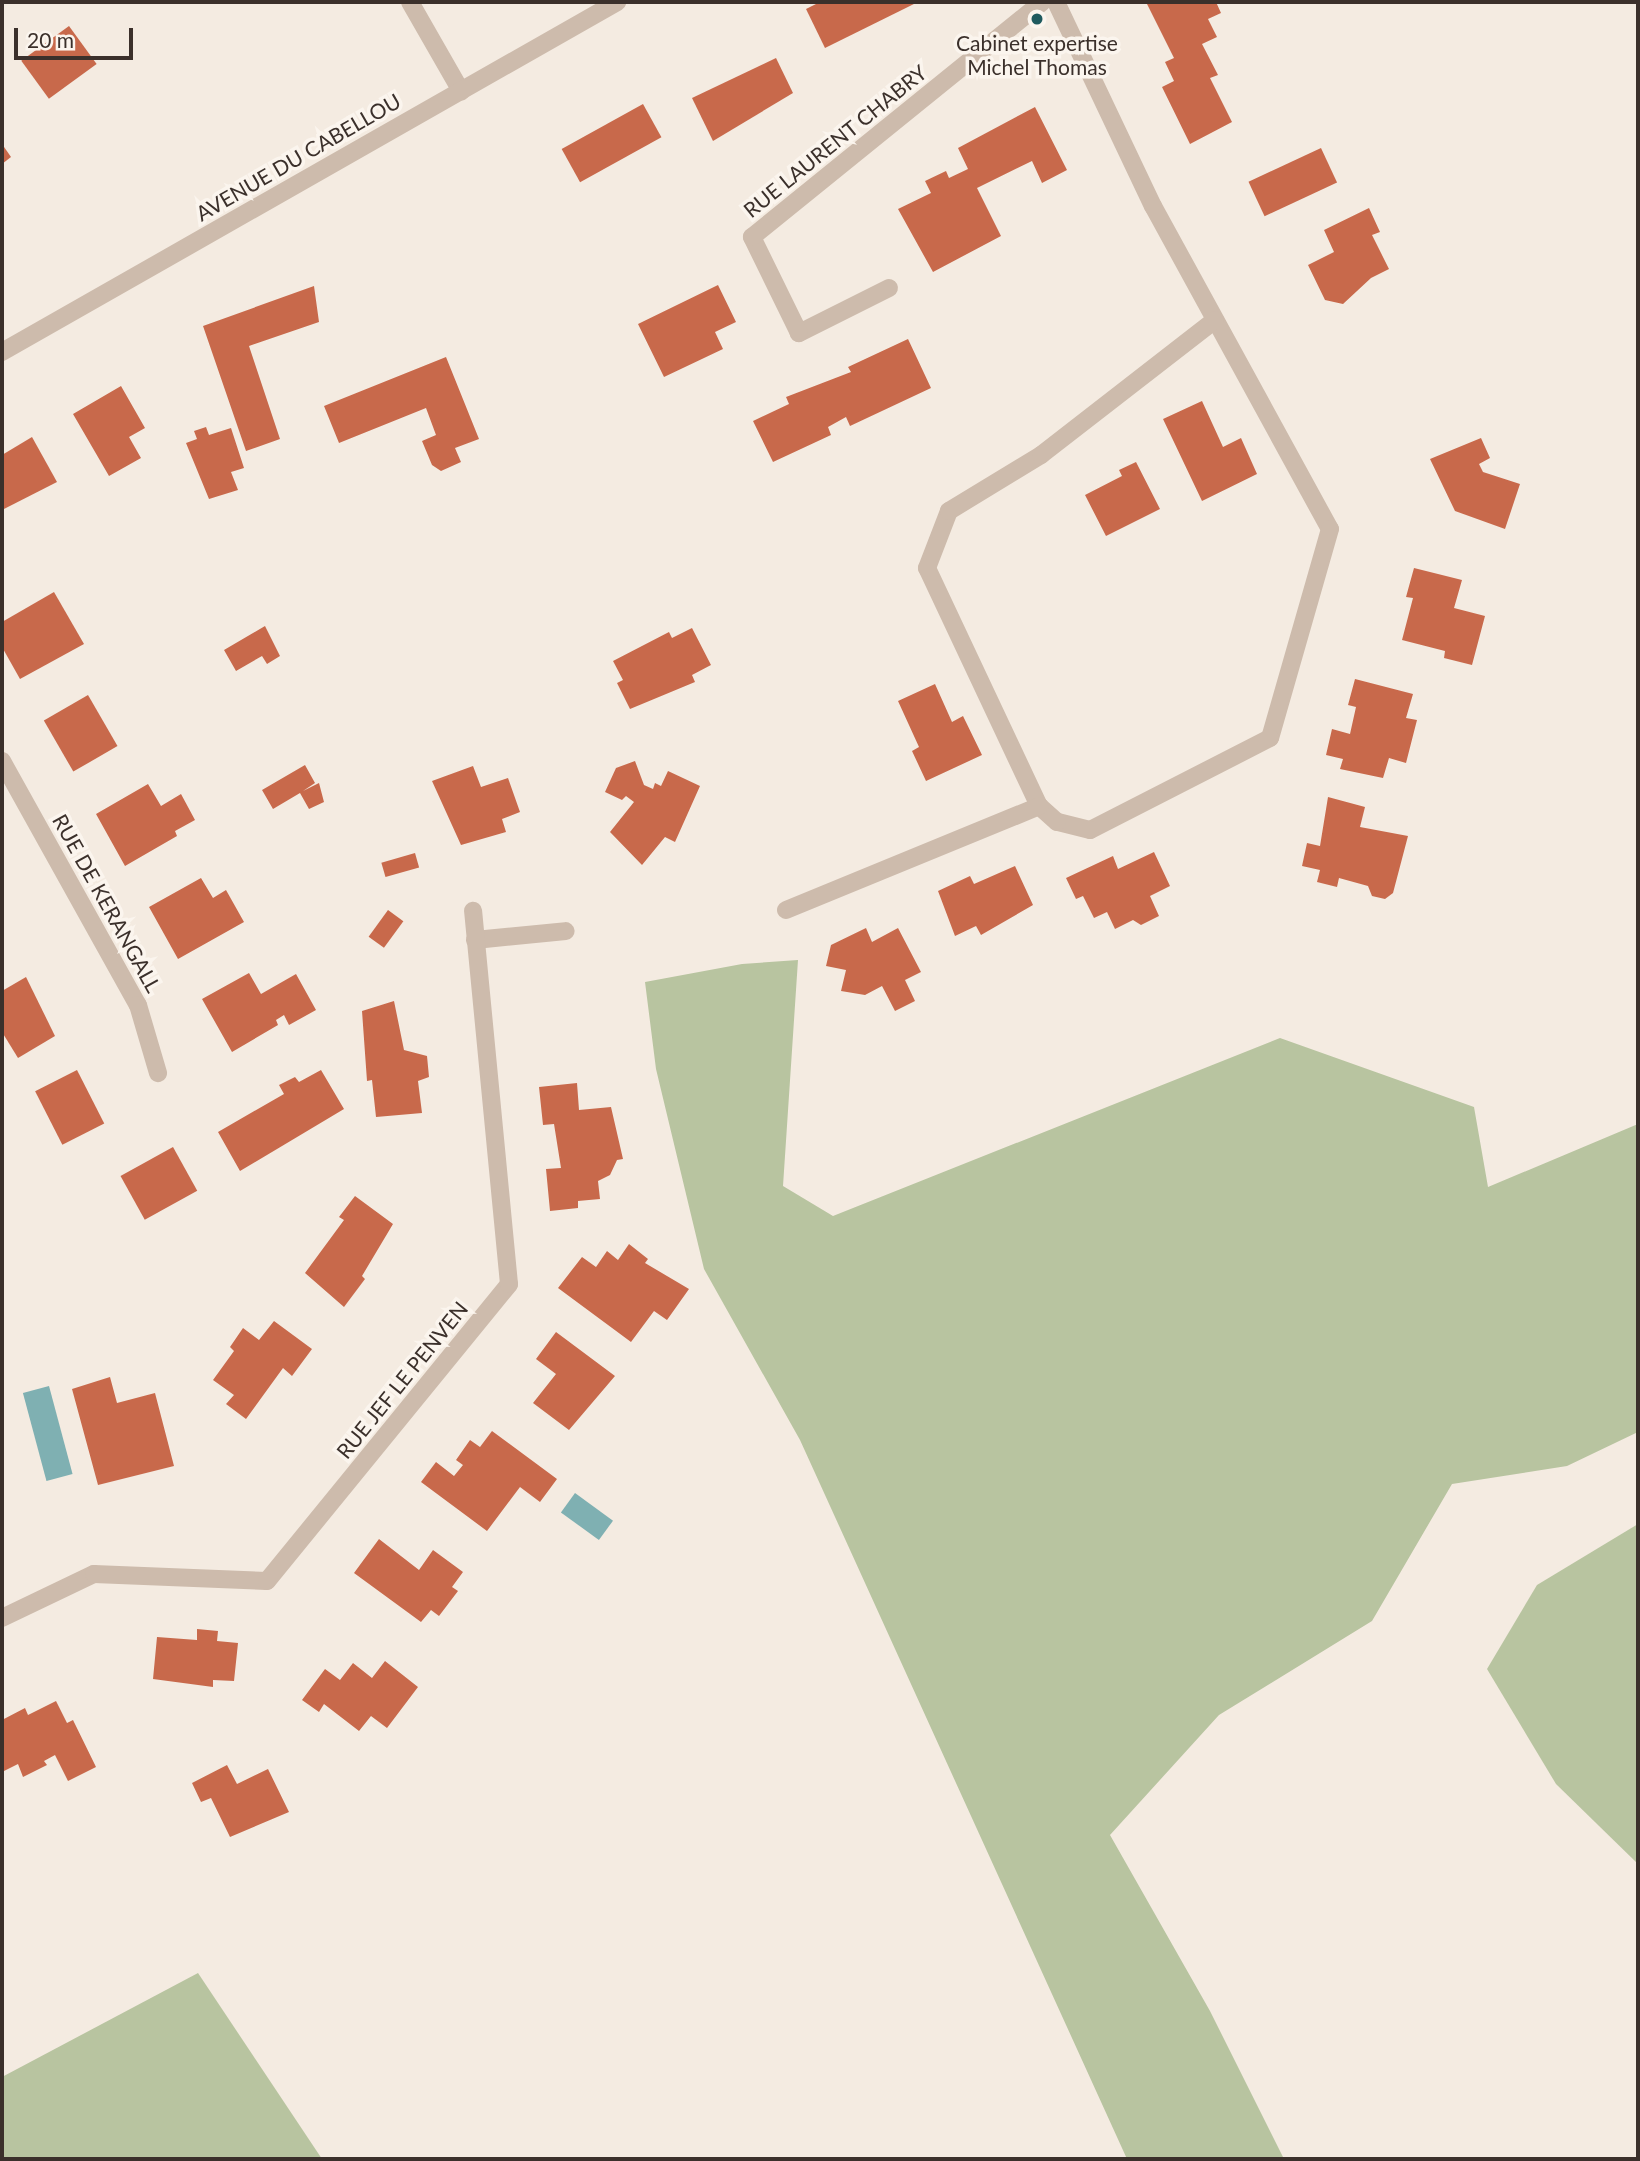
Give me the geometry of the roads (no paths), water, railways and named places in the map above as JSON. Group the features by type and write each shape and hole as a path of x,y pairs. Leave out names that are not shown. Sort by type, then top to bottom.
{"street":[{"path":"410,2 460,91"},
{"name":"AVENUE DU CABELLOU","path":"2,352 617,2"},
{"name":"RUE LAURENT CHABRY","path":"889,288 799,333 752,237 1042,2"},
{"path":"1056,2 1153,206 1330,529 1270,738 1090,830 1057,822 1039,806 926,568 949,511 1041,455 1215,320"},
{"name":"RUE DE KERANGALL","path":"2,761 138,1005 158,1073"},
{"path":"786,910 1039,806"},
{"name":"RUE JEF LE PENVEN","path":"2,1618 94,1574 267,1581 509,1284 472,911"},
{"path":"475,940 566,931"}],"water":[{"path":"49,1386 73,1474 46,1481 23,1393"},
{"path":"575,1493 613,1521 599,1540 561,1512"}],"place":[{"name":"Cabinet expertise Michel Thomas","path":"1037,19"}]}
